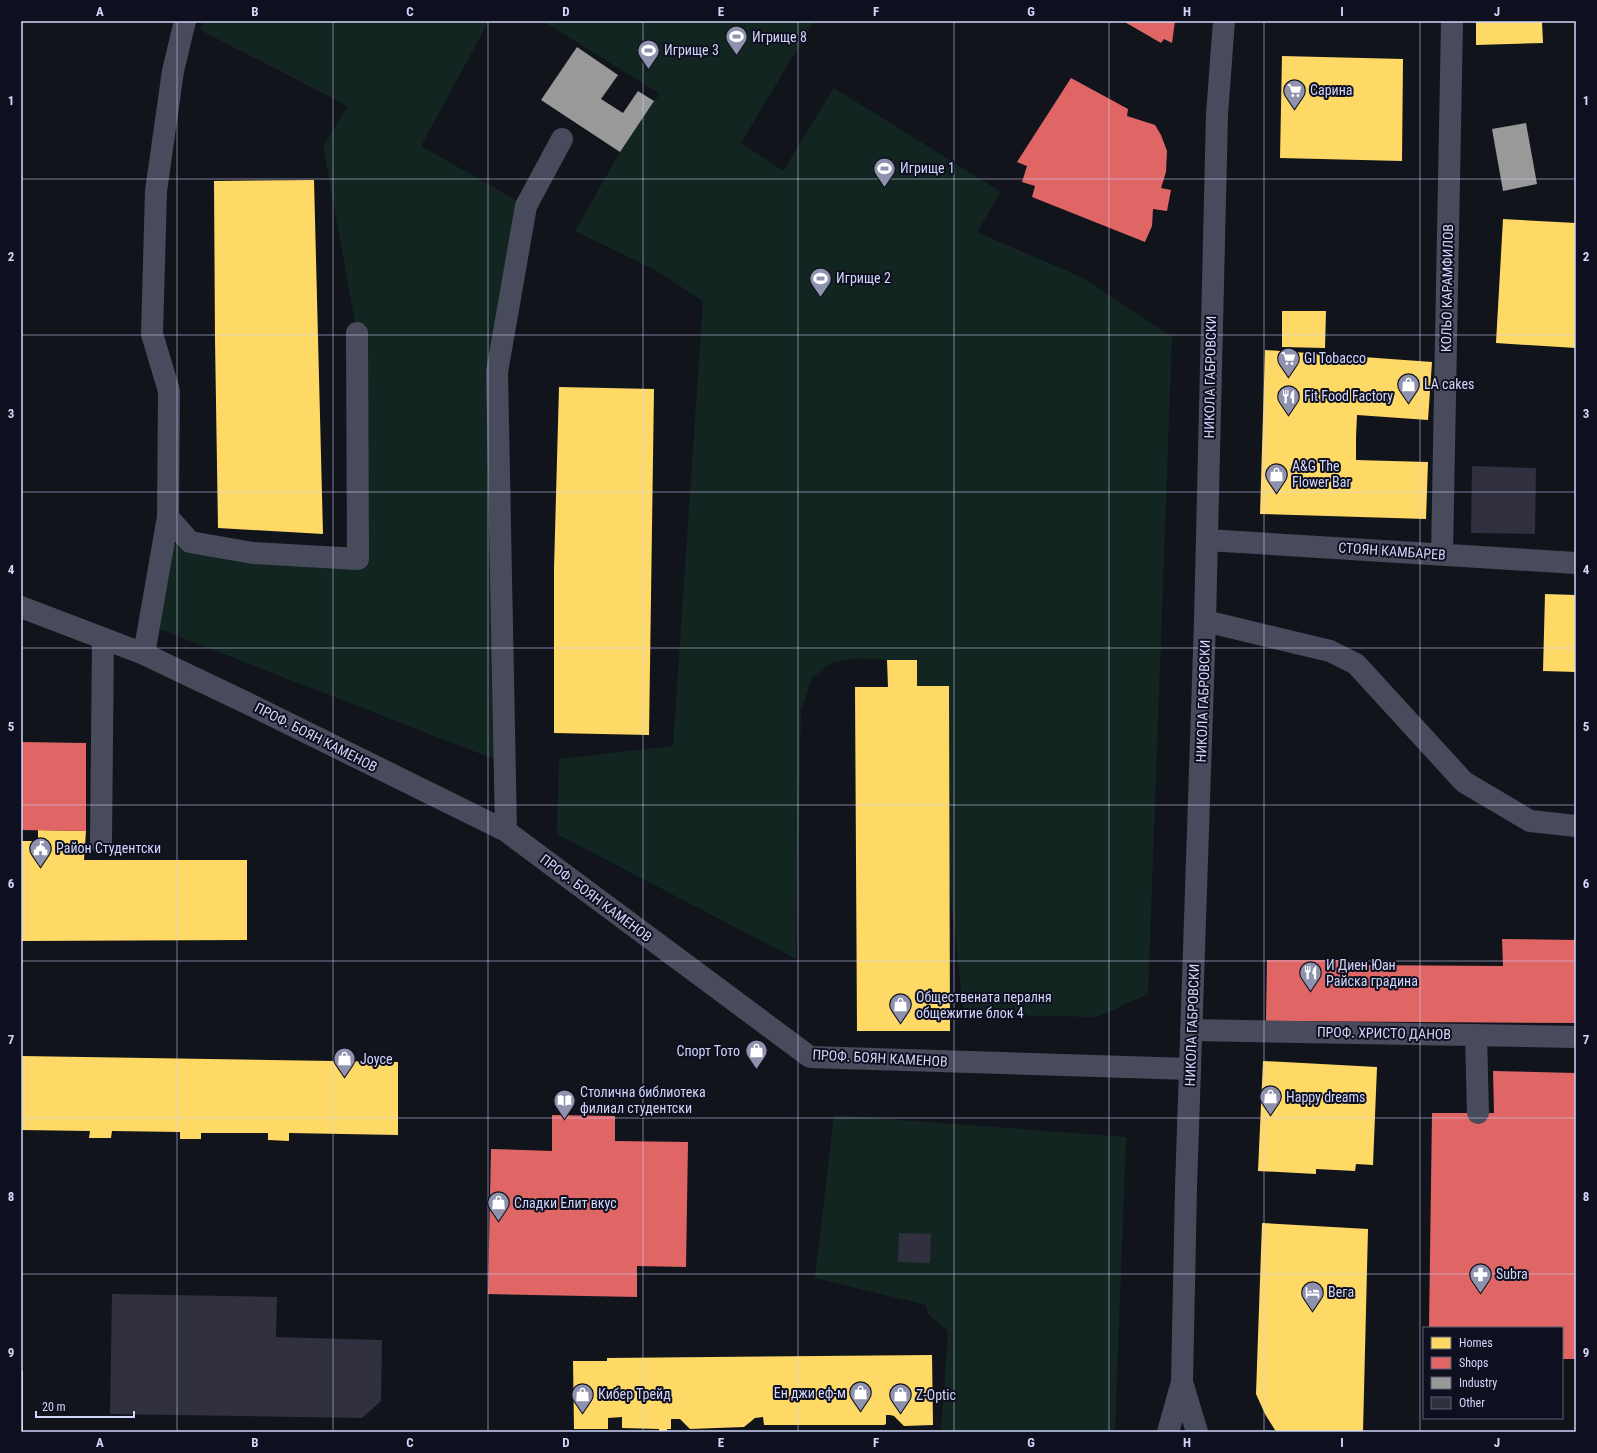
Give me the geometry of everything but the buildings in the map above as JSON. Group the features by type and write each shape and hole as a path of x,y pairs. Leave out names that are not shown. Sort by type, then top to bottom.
{"street":[{"path":"144,654 168,517 170,391 152,334 156,191 173,71 185,21"},
{"name":"НИКОЛА ГАБРОВСКИ","path":"1168,1432 1182,1382 1191,1030 1205,621 1217,122 1224,21"},
{"name":"КОЛЬО КАРАМФИЛОВ","path":"1442,554 1452,21"},
{"path":"506,831 497,372 526,206 562,139"},
{"path":"168,517 190,542 253,553 358,559 357,333"},
{"name":"СТОЯН КАМБАРЕВ","path":"1207,540 1576,563"},
{"name":"ПРОФ. БОЯН КАМЕНОВ","path":"21,607 144,654 249,704 506,831 810,1057 1190,1069"},
{"path":"1205,621 1330,651 1356,664 1464,782 1530,821 1576,826"},
{"path":"101,842 103,638"},
{"name":"ПРОФ. ХРИСТО ДАНОВ","path":"1191,1030 1576,1037"},
{"path":"1476,1035 1478,1113"},
{"name":"НИКОЛА ГАБРОВСКИ","path":"1182,1382 1197,1432"}],"green space":[{"path":"204,21 489,21 421,146 526,206 497,372 504,763 149,625 163,545 190,542 358,559 357,333 323,146 348,106 200,30"},
{"path":"543,21 814,21 741,143 783,171 834,88 1001,192 977,232 1083,278 1172,337 1148,994 1097,1017 964,1014 949,882 917,686 917,660 857,658 831,663 812,678 801,711 796,959 557,834 559,759 673,746 703,301 655,270 575,231 620,152 660,94"},
{"path":"834,1115 1126,1137 1115,1432 941,1432 948,1331 928,1314 926,1305 815,1278"}],"place":[{"name":"Игрище 8","path":"737,56"},
{"name":"Игрище 3","path":"649,70"},
{"name":"Сарина","path":"1294,110"},
{"name":"Игрище 1","path":"884,188"},
{"name":"Игрище 2","path":"820,298"},
{"name":"GI Tobacco","path":"1288,378"},
{"name":"LA cakes","path":"1409,404"},
{"name":"Fit Food Factory","path":"1288,416"},
{"name":"A&G The Flower Bar","path":"1277,494"},
{"name":"Район Студентски","path":"40,868"},
{"name":"И Диен Юан Райска градина","path":"1310,992"},
{"name":"Обществената пералня общежитие блок 4","path":"901,1024"},
{"name":"Спорт Тото","path":"756,1070"},
{"name":"Joyce","path":"345,1078"},
{"name":"Happy dreams","path":"1270,1116"},
{"name":"Столична библиотека филиал студентски","path":"565,1120"},
{"name":"Сладки Елит вкус","path":"498,1222"},
{"name":"Subra","path":"1480,1294"},
{"name":"Вега","path":"1313,1312"},
{"name":"Ен джи еф-м","path":"861,1412"},
{"name":"Кибер Трейд","path":"582,1414"},
{"name":"Z-Optic","path":"901,1414"}]}
